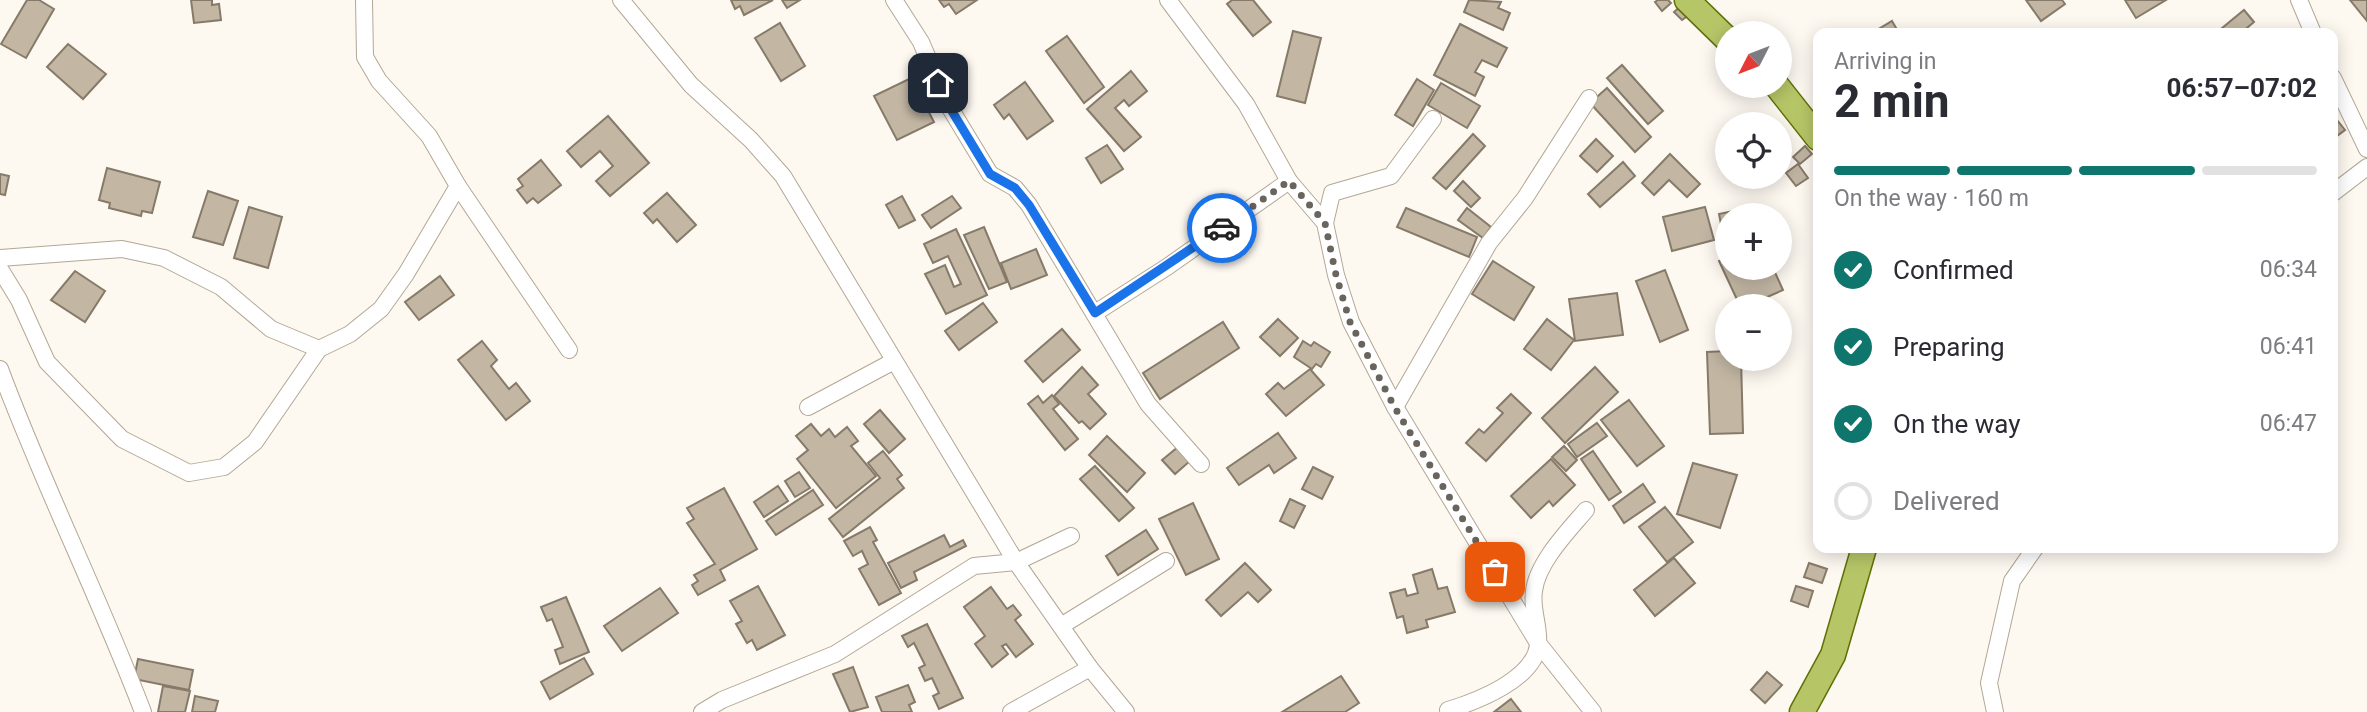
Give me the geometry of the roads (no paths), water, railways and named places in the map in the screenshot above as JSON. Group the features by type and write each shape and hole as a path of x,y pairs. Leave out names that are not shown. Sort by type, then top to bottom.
{"main road":[{"path":"1686,0 1715,28"},
{"path":"1786,98 1813,132"},
{"path":"1802,712 1833,655 1863,553"}],"street":[{"path":"364,0 365,57 379,80 429,136 458,186 569,350"},
{"path":"621,0 691,85 751,139 783,176 1016,562 1090,668 1126,712"},
{"path":"894,0 921,42 947,103 990,174 1015,188 1029,205 1148,404 1201,464"},
{"path":"1168,0 1246,104 1289,181 1325,223"},
{"path":"2299,0 2311,28"},
{"path":"2338,88 2367,149"},
{"path":"1395,408 1489,243 1525,198 1589,98"},
{"path":"1433,119 1391,176 1332,193 1325,223 1336,275 1350,322 1395,408 1538,643 1593,712"},
{"path":"2338,189 2367,167"},
{"path":"1095,313 1167,267 1289,181"},
{"path":"0,269 19,300 47,362 122,439 189,473 224,467 255,442 319,349 350,334 381,309 406,274 458,186"},
{"path":"0,258 122,249 164,258 221,287 271,329 319,349"},
{"path":"808,407 894,361"},
{"path":"0,369 38,470 110,625 143,712"},
{"path":"1448,710 1475,701 1520,677 1534,663 1538,643 1534,590 1552,550 1586,510"},
{"path":"702,712 722,700 835,654 974,566 1016,562 1071,536"},
{"path":"1995,712 1989,683 2012,581 2032,553"},
{"path":"1061,626 1166,561"},
{"path":"1011,712 1090,668"}]}
